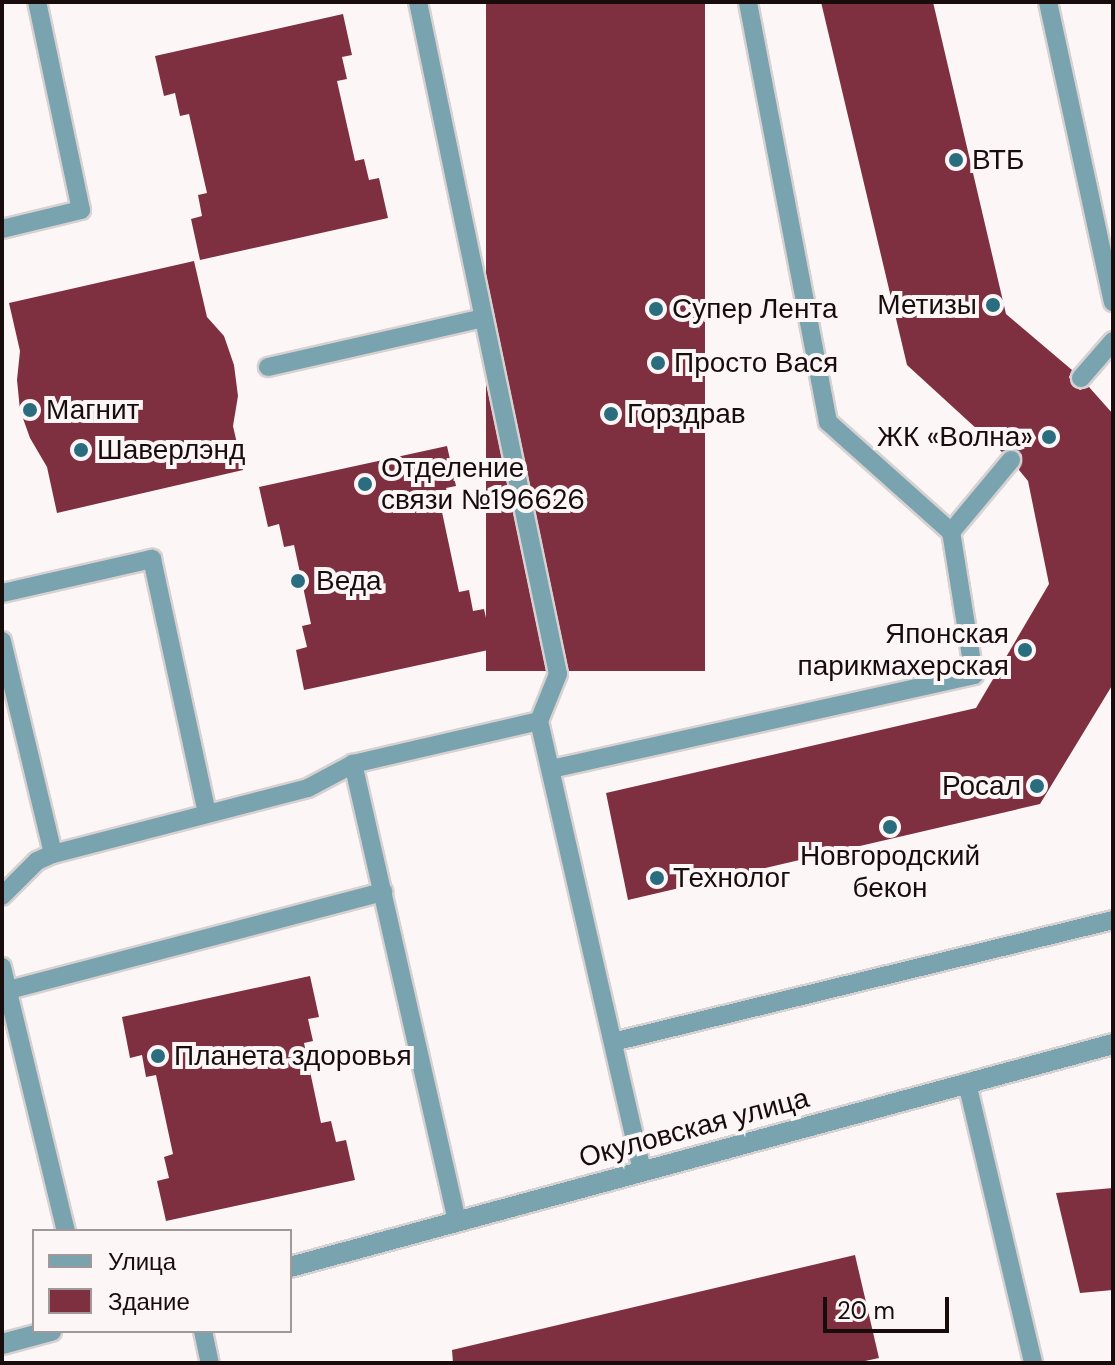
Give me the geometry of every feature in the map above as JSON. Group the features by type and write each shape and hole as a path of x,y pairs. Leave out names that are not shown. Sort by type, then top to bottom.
{"street":[{"name":"Окуловская улица","path":"292,1266 1113,1044"},
{"path":"2,1344 43,1333"}],"lane":[{"path":"2,229 81,210 37,2"},
{"path":"418,2 558,674 539,721 642,1171"},
{"path":"551,769 974,675 951,532 828,422 748,2"},
{"path":"1048,2 1113,302"},
{"path":"268,367 483,318"},
{"path":"1081,378 1113,341"},
{"path":"951,532 1011,460"},
{"path":"2,593 152,559 207,813"},
{"path":"2,641 53,854"},
{"path":"2,896 37,861 53,854 308,788 353,764 539,721"},
{"path":"353,764 457,1221"},
{"path":"9,990 383,892"},
{"path":"613,1042 1113,920"},
{"path":"2,967 66,1229"},
{"path":"967,1083 1033,1363"},
{"path":"203,1333 210,1363"}],"building":[{"name":"Супер Лента","path":"486,2 705,2 705,671 486,671"},
{"name":"ЖК «Волна»","path":"821,2 933,2 1006,314 1072,370 1069,377 1073,386 1080,390 1089,387 1113,414 1113,684 1040,804 628,900 606,793 976,708 1049,584 1028,481 1019,470 1022,455 1014,448 1002,452 907,365"},
{"path":"343,14 352,55 342,57 347,79 337,81 355,161 364,159 369,180 379,178 388,218 200,260 191,219 202,216 198,195 207,193 189,114 180,116 175,93 164,96 155,56"},
{"path":"194,261 207,317 224,336 234,365 238,396 233,426 243,470 57,513 47,467 30,438 20,410 17,380 20,351 9,303"},
{"path":"447,446 456,486 446,488 451,510 442,512 459,592 469,590 473,611 484,609 493,649 304,690 296,650 307,647 302,626 311,624 294,545 284,547 279,524 268,527 259,487"},
{"path":"310,976 319,1017 308,1019 313,1041 304,1043 321,1123 331,1121 336,1142 346,1140 355,1180 166,1221 157,1181 169,1178 164,1157 173,1154 156,1075 146,1077 142,1055 130,1058 122,1017"},
{"path":"1113,1188 1113,1290 1080,1293 1056,1193"},
{"path":"855,1255 879,1358 856,1363 453,1363 452,1350"}],"place":[{"name":"ВТБ","path":"956,160"},
{"name":"Метизы","path":"993,305"},
{"name":"Супер Лента","path":"656,309"},
{"name":"Просто Вася","path":"658,363"},
{"name":"Магнит","path":"30,410"},
{"name":"Горздрав","path":"611,414"},
{"name":"ЖК «Волна»","path":"1049,437"},
{"name":"Шаверлэнд","path":"81,450"},
{"name":"Отделение связи №196626","path":"365,484"},
{"name":"Веда","path":"298,581"},
{"name":"Японская парикмахерская","path":"1025,650"},
{"name":"Росал","path":"1037,786"},
{"name":"Новгородский бекон","path":"890,827"},
{"name":"Технолог","path":"657,878"},
{"name":"Планета здоровья","path":"158,1056"}]}
